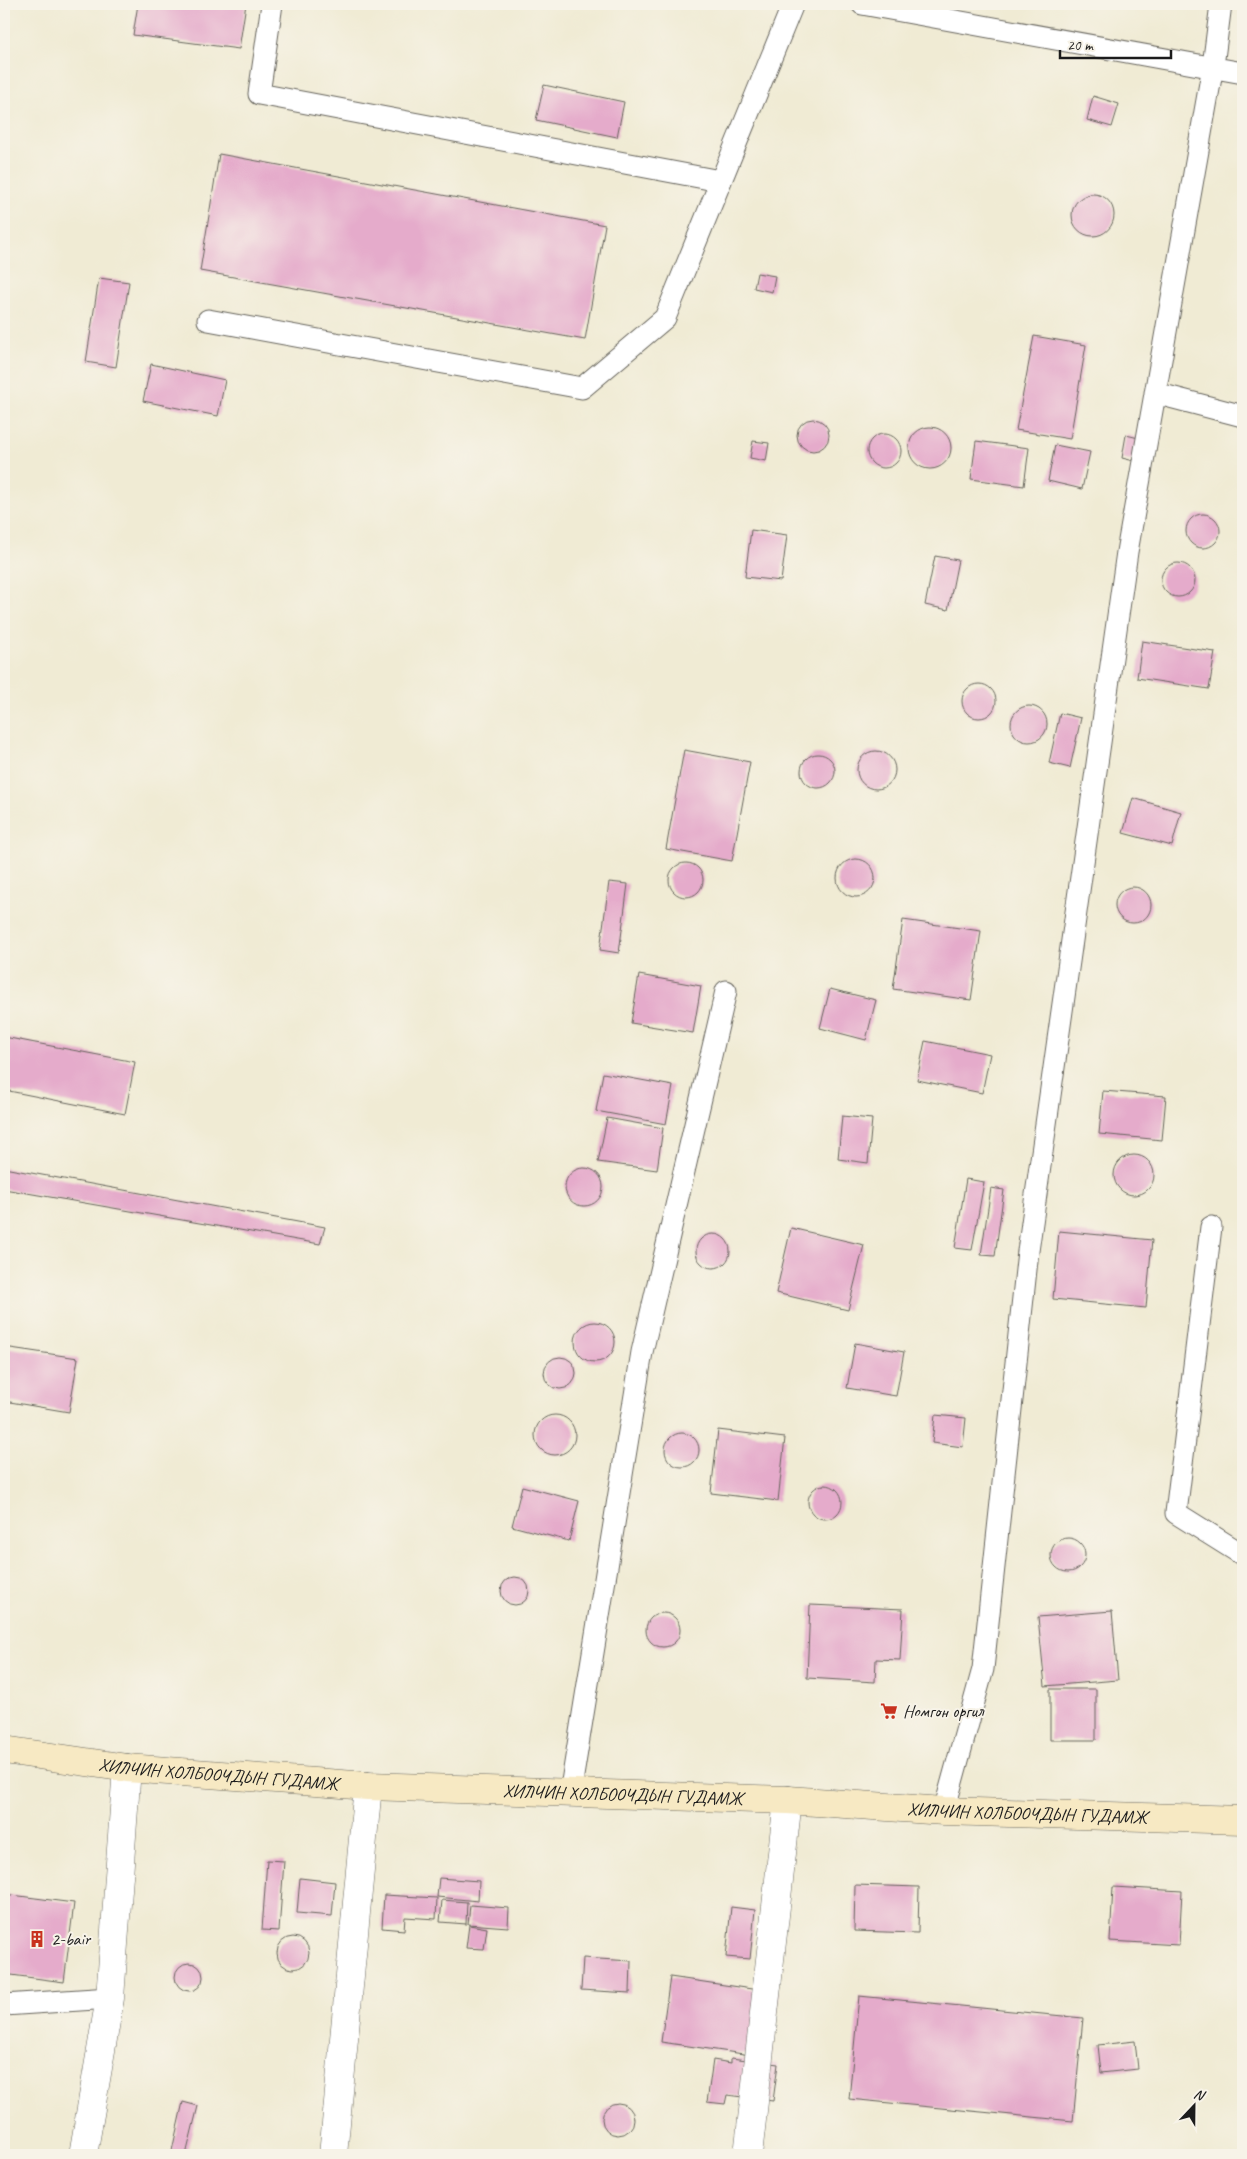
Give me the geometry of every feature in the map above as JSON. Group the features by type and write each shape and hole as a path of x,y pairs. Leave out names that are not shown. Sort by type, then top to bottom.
{"main road":[{"name":"ХИЛЧИН ХОЛБООЧДЫН ГУДАМЖ","path":"4,1750 128,1768 368,1786 788,1800 944,1812 1243,1820"}],"street":[{"path":"83,2155 110,1998 128,1768"},
{"path":"333,2155 368,1786"},
{"path":"748,2155 788,1800"}],"lane":[{"path":"272,4 259,94 720,181"},
{"path":"208,320 582,388 665,318 793,4"},
{"path":"862,4 1213,66 1243,73"},
{"path":"944,1812 983,1669 1028,1251 1127,552 1213,66 1221,4"},
{"path":"1155,393 1243,416"},
{"path":"570,1794 642,1352 726,991"},
{"path":"1211,1227 1176,1513 1243,1555"},
{"path":"4,2005 110,1998"}],"building":[{"path":"138,4 246,4 239,49 133,35"},
{"path":"544,85 624,102 617,137 536,120"},
{"path":"1093,96 1119,104 1112,127 1087,120"},
{"path":"219,154 605,225 585,340 200,271"},
{"path":"1097,194 1105,197 1111,203 1114,215 1111,227 1105,233 1089,236 1081,233 1075,227 1072,211 1075,203 1081,197"},
{"path":"757,273 775,276 772,292 754,288"},
{"path":"99,278 129,282 116,367 86,362"},
{"path":"1034,336 1086,345 1070,439 1016,430"},
{"path":"151,364 225,380 218,416 143,401"},
{"path":"813,419 819,420 824,424 828,429 828,441 824,446 819,450 813,451 807,450 802,446 798,441 797,435 798,429 802,424 807,420"},
{"path":"934,427 942,430 948,436 951,448 948,460 942,466 926,469 918,466 912,460 909,444 912,436 918,430"},
{"path":"884,434 896,439 901,451 896,463 884,468 872,463 867,451 872,439"},
{"path":"1126,435 1143,439 1138,462 1122,458"},
{"path":"753,441 769,443 766,461 750,458"},
{"path":"976,441 1029,448 1024,486 971,479"},
{"path":"1055,445 1090,452 1082,489 1048,481"},
{"path":"1203,514 1210,515 1215,519 1219,524 1219,538 1215,543 1210,547 1203,548 1196,547 1191,543 1187,538 1186,531 1187,524 1191,519 1196,515"},
{"path":"751,530 787,535 781,581 745,577"},
{"path":"935,556 958,560 948,610 925,605"},
{"path":"1178,563 1185,564 1190,568 1194,573 1194,587 1190,592 1185,596 1178,597 1171,596 1166,592 1162,587 1161,580 1162,573 1166,568 1171,564"},
{"path":"1142,641 1215,652 1209,689 1137,678"},
{"path":"979,684 986,685 991,689 995,694 995,708 991,713 986,717 979,718 972,717 967,713 963,708 962,701 963,694 967,689 972,685"},
{"path":"1029,706 1036,707 1042,711 1046,717 1046,731 1042,737 1036,741 1029,742 1022,741 1016,737 1012,731 1011,724 1012,717 1016,711 1022,707"},
{"path":"1060,713 1081,718 1070,768 1049,763"},
{"path":"684,750 750,762 732,861 666,849"},
{"path":"876,751 883,752 889,757 894,763 894,777 889,783 883,788 876,789 869,788 863,783 858,777 857,770 858,763 863,757 869,752"},
{"path":"818,754 825,755 830,759 834,764 834,778 830,783 825,787 818,788 811,787 806,783 802,778 801,771 802,764 806,759 811,755"},
{"path":"1133,798 1181,812 1172,846 1123,833"},
{"path":"856,859 869,865 875,878 869,891 856,897 843,891 837,878 843,865"},
{"path":"686,863 693,864 698,868 702,873 702,887 698,892 693,896 686,897 679,896 674,892 670,887 669,880 670,873 674,868 679,864"},
{"path":"609,882 628,884 619,953 600,950"},
{"path":"1133,887 1140,888 1146,892 1150,898 1150,912 1146,918 1140,922 1133,923 1126,922 1120,918 1116,912 1115,905 1116,898 1120,892 1126,888"},
{"path":"903,920 981,931 971,1000 893,989"},
{"path":"639,975 701,986 693,1033 631,1023"},
{"path":"830,989 876,1000 866,1040 820,1028"},
{"path":"4,1037 135,1062 125,1114 4,1090"},
{"path":"925,1041 990,1054 982,1093 917,1080"},
{"path":"603,1073 673,1086 666,1124 596,1111"},
{"path":"1103,1091 1166,1096 1162,1140 1099,1134"},
{"path":"842,1116 872,1119 868,1163 838,1159"},
{"path":"607,1118 663,1128 657,1170 598,1162"},
{"path":"1134,1155 1148,1161 1154,1175 1148,1189 1134,1195 1120,1189 1114,1175 1120,1161"},
{"path":"4,1168 325,1227 320,1244 4,1189"},
{"path":"584,1168 598,1173 603,1187 598,1201 584,1206 570,1201 565,1187 570,1173"},
{"path":"966,1179 984,1182 972,1250 955,1248"},
{"path":"991,1188 1004,1190 995,1256 981,1255"},
{"path":"791,1228 864,1245 848,1310 776,1293"},
{"path":"1059,1231 1152,1240 1146,1308 1053,1299"},
{"path":"713,1234 720,1235 725,1239 729,1244 729,1258 725,1263 720,1267 713,1268 706,1267 701,1263 697,1258 696,1251 697,1244 701,1239 706,1235"},
{"path":"599,1322 606,1325 612,1331 615,1342 614,1350 606,1359 599,1362 591,1362 584,1359 576,1350 575,1338 578,1331 587,1323"},
{"path":"855,1343 904,1352 896,1396 847,1388"},
{"path":"4,1347 78,1358 69,1412 4,1401"},
{"path":"560,1357 566,1358 571,1362 575,1367 575,1379 571,1384 566,1388 560,1389 554,1388 549,1384 545,1379 544,1373 545,1367 549,1362 554,1358"},
{"path":"559,1415 566,1418 572,1424 575,1435 574,1443 566,1452 559,1455 551,1455 544,1452 536,1443 535,1431 538,1424 547,1416"},
{"path":"935,1415 966,1418 963,1447 932,1443"},
{"path":"718,1430 785,1438 778,1501 711,1493"},
{"path":"682,1433 689,1434 694,1438 698,1443 698,1457 694,1462 689,1466 682,1467 675,1466 670,1462 666,1457 665,1450 666,1443 670,1438 675,1434"},
{"path":"825,1485 832,1486 837,1490 841,1495 841,1509 837,1514 832,1518 825,1519 818,1518 813,1514 809,1509 808,1502 809,1495 813,1490 818,1486"},
{"path":"522,1486 579,1501 569,1541 512,1526"},
{"path":"1068,1538 1075,1539 1080,1543 1084,1548 1084,1562 1080,1567 1075,1571 1068,1572 1061,1571 1056,1567 1052,1562 1051,1555 1052,1548 1056,1543 1061,1539"},
{"path":"515,1577 525,1581 529,1591 525,1601 515,1605 505,1601 501,1591 505,1581"},
{"path":"810,1605 903,1609 900,1660 876,1659 875,1682 807,1678"},
{"path":"1112,1611 1118,1680 1045,1686 1038,1617"},
{"path":"663,1613 670,1614 675,1618 679,1623 679,1637 675,1642 670,1646 663,1647 656,1646 651,1642 647,1637 646,1630 647,1623 651,1618 656,1614"},
{"path":"1050,1689 1096,1689 1096,1740 1050,1740"},
{"path":"267,1860 284,1861 279,1931 262,1930"},
{"path":"300,1878 335,1882 332,1916 297,1913"},
{"path":"439,1878 479,1881 478,1901 437,1897"},
{"path":"855,1885 919,1887 918,1933 854,1931"},
{"path":"1113,1887 1182,1891 1179,1945 1110,1941"},
{"name":"2-bair","path":"4,1894 74,1903 64,1982 4,1974"},
{"path":"384,1895 437,1898 436,1919 405,1917 404,1930 382,1928"},
{"path":"442,1900 467,1902 466,1924 440,1922"},
{"path":"470,1905 509,1908 508,1927 468,1924"},
{"path":"731,1907 755,1910 750,1959 726,1957"},
{"path":"469,1925 487,1928 484,1949 466,1948"},
{"path":"293,1937 304,1942 309,1953 304,1964 293,1969 282,1964 277,1953 282,1942"},
{"path":"583,1958 631,1961 630,1993 581,1990"},
{"path":"189,1963 199,1967 203,1977 199,1987 189,1991 179,1987 175,1977 179,1967"},
{"path":"670,1977 779,1993 771,2058 661,2042"},
{"path":"859,1996 1083,2018 1073,2121 849,2099"},
{"path":"1135,2041 1138,2069 1101,2073 1098,2045"},
{"path":"731,2058 778,2064 773,2101 727,2095 725,2104 707,2102 713,2060 731,2063"},
{"path":"183,2102 198,2106 186,2155 171,2155"},
{"path":"618,2103 624,2104 629,2108 633,2113 633,2125 629,2130 624,2134 618,2135 612,2134 607,2130 603,2125 602,2119 603,2113 607,2108 612,2104"}],"place":[{"name":"Номгон оргил","path":"889,1711"},
{"name":"2-bair","path":"37,1939"}]}
